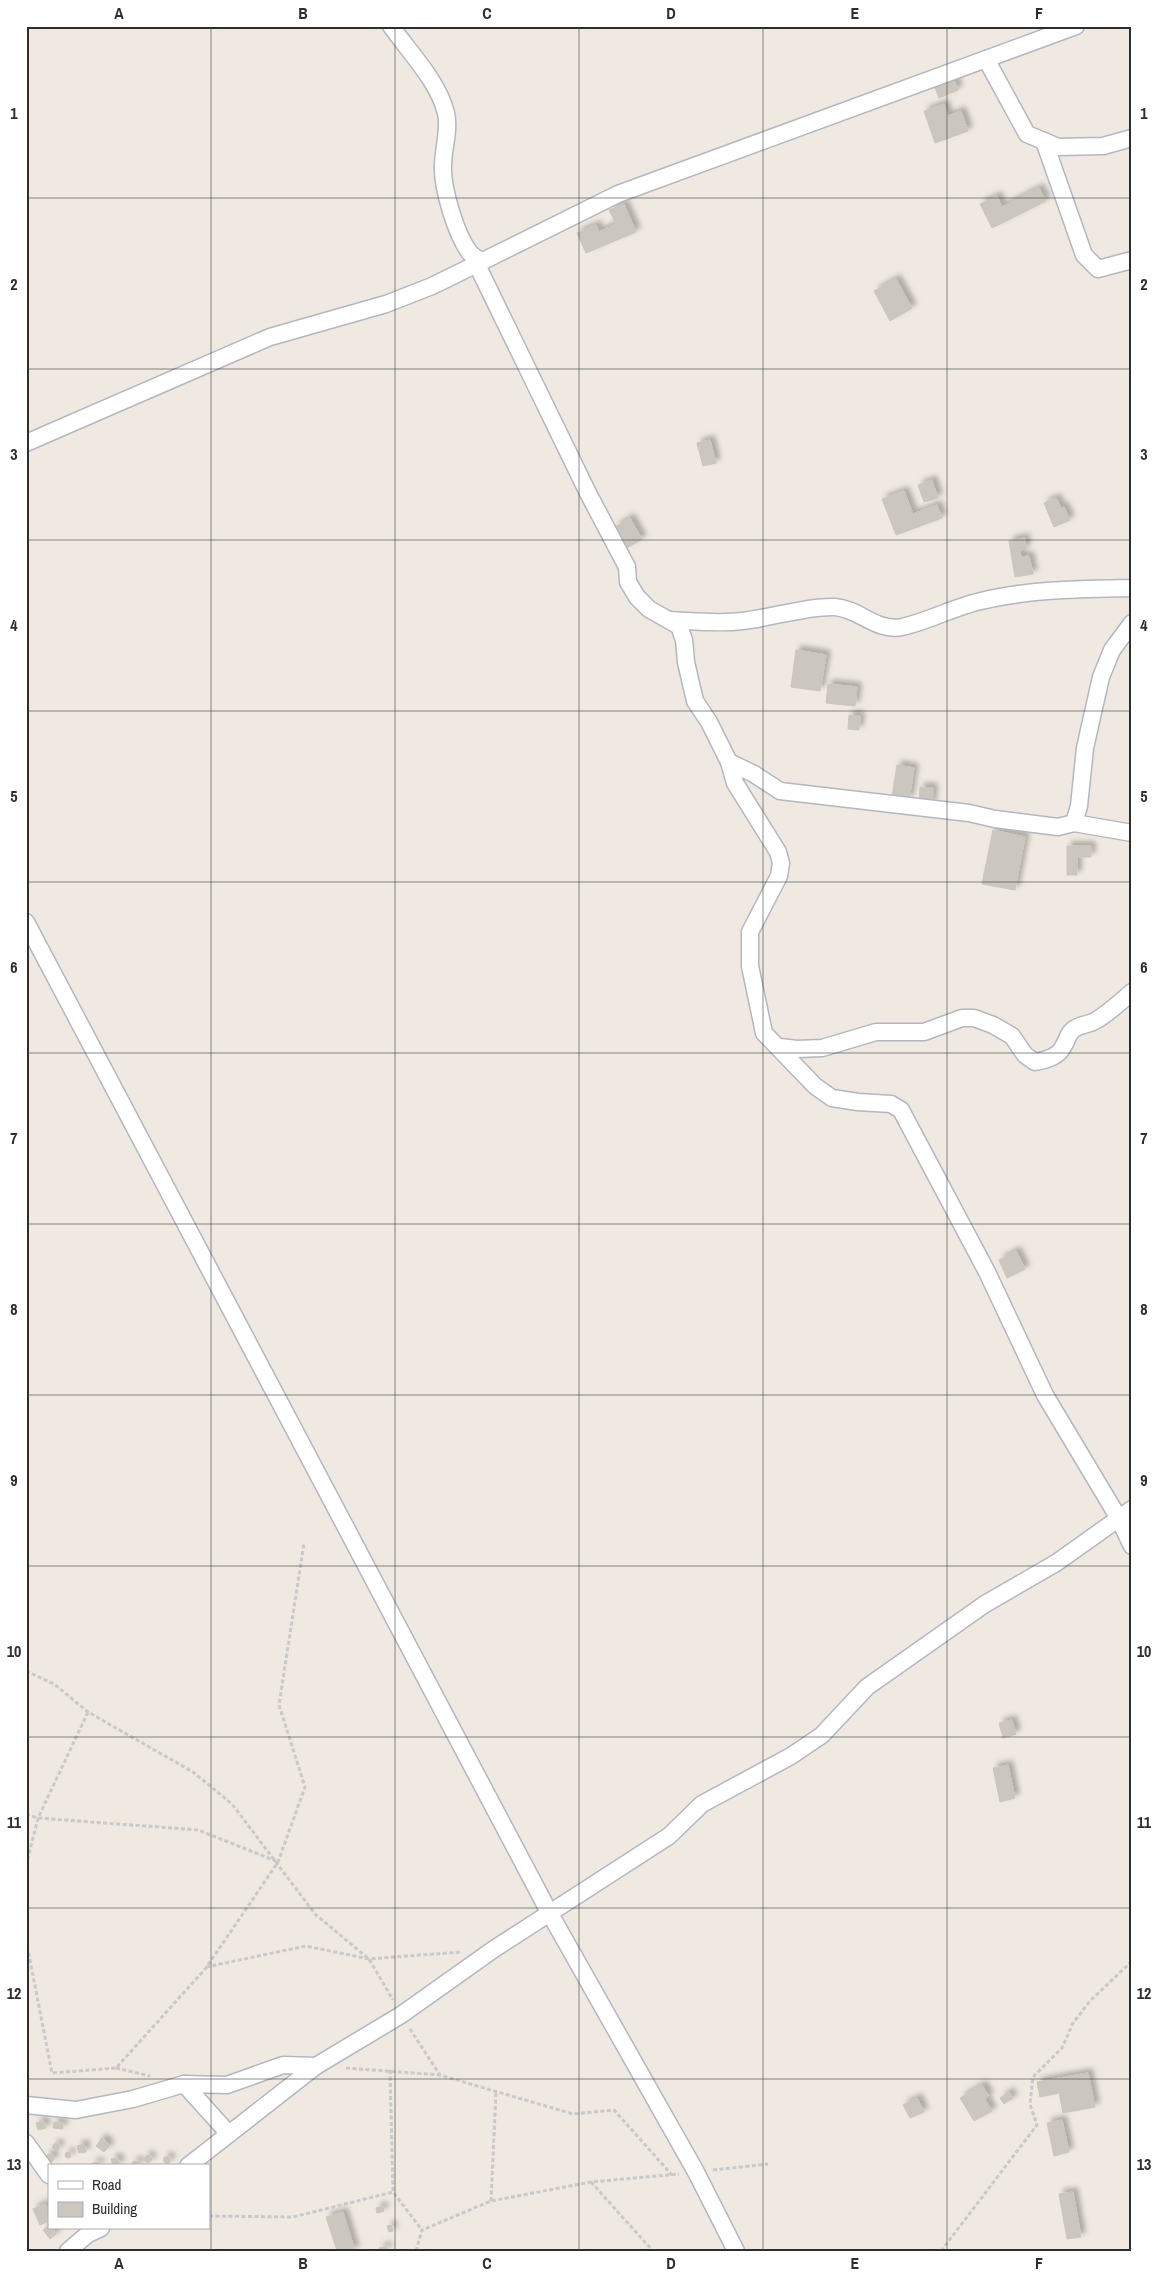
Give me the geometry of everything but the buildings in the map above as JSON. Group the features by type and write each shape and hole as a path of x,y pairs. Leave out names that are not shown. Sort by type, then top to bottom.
{"street":[{"path":"391,26 436,88 446,112 447,123 443,168 445,184 461,236 470,253 481,262"},
{"path":"26,443 270,336 386,304 432,286 618,194 1076,26"},
{"path":"986,59 1027,134 1058,146 1103,146 1132,138"},
{"path":"1044,141 1084,255 1098,269 1132,260"},
{"path":"481,262 479,269 482,277 588,493 627,567 628,582 637,597 650,609 679,626 684,640 686,662 695,701 709,722 730,762 735,783 778,852 781,863 779,876 750,932 750,966 764,1033 780,1047 815,1086 832,1098 891,1104 901,1110 987,1272 1045,1395 1125,1513 1132,1546"},
{"path":"670,620 740,622 819,608 836,607 855,612 884,627 902,627 980,601 1008,596 1078,589 1132,588"},
{"path":"1074,823 1079,806 1085,748 1101,677 1112,650 1132,623"},
{"path":"730,762 754,774 780,791 940,809 1058,827 1074,823 1132,833"},
{"path":"26,922 291,1427 549,1912 696,2172 736,2251"},
{"path":"780,1047 797,1049 822,1048 876,1032 924,1032 962,1018 974,1018 993,1025 1012,1036 1025,1055 1035,1062 1048,1060 1064,1047 1067,1035 1074,1029 1083,1023 1094,1022 1132,992"},
{"path":"191,2164 316,2066 401,2015 549,1912 669,1836 702,1804 791,1756 822,1735 867,1687 985,1604 1056,1563 1125,1513"},
{"path":"26,2105 76,2110 133,2099 184,2084 227,2085 283,2065 316,2066"},
{"path":"184,2084 229,2134"},
{"path":"26,2143 48,2174"},
{"path":"68,2251 91,2230"}],"path":[{"path":"26,1940 52,2073 116,2068 206,1968 278,1862 305,1787 279,1705 304,1543"},
{"path":"26,1671 54,1684 88,1712 193,1772 232,1804 278,1862 315,1914 369,1959 401,2015 440,2075"},
{"path":"26,1866 38,1818 88,1712"},
{"path":"26,1814 38,1818 198,1830 278,1862"},
{"path":"206,1968 306,1946 369,1959 465,1952"},
{"path":"941,2251 1037,2125 1030,2104 1033,2077 1062,2048 1073,2023 1090,2001 1132,1961"},
{"path":"344,2068 440,2075 496,2093 573,2114 614,2110 672,2175"},
{"path":"390,2070 393,2192 422,2230"},
{"path":"491,2200 496,2093"},
{"path":"422,2230 491,2200 591,2182 768,2164"},
{"path":"591,2182 653,2251"},
{"path":"210,2216 293,2217 393,2192"},
{"path":"416,2251 422,2230"}]}
